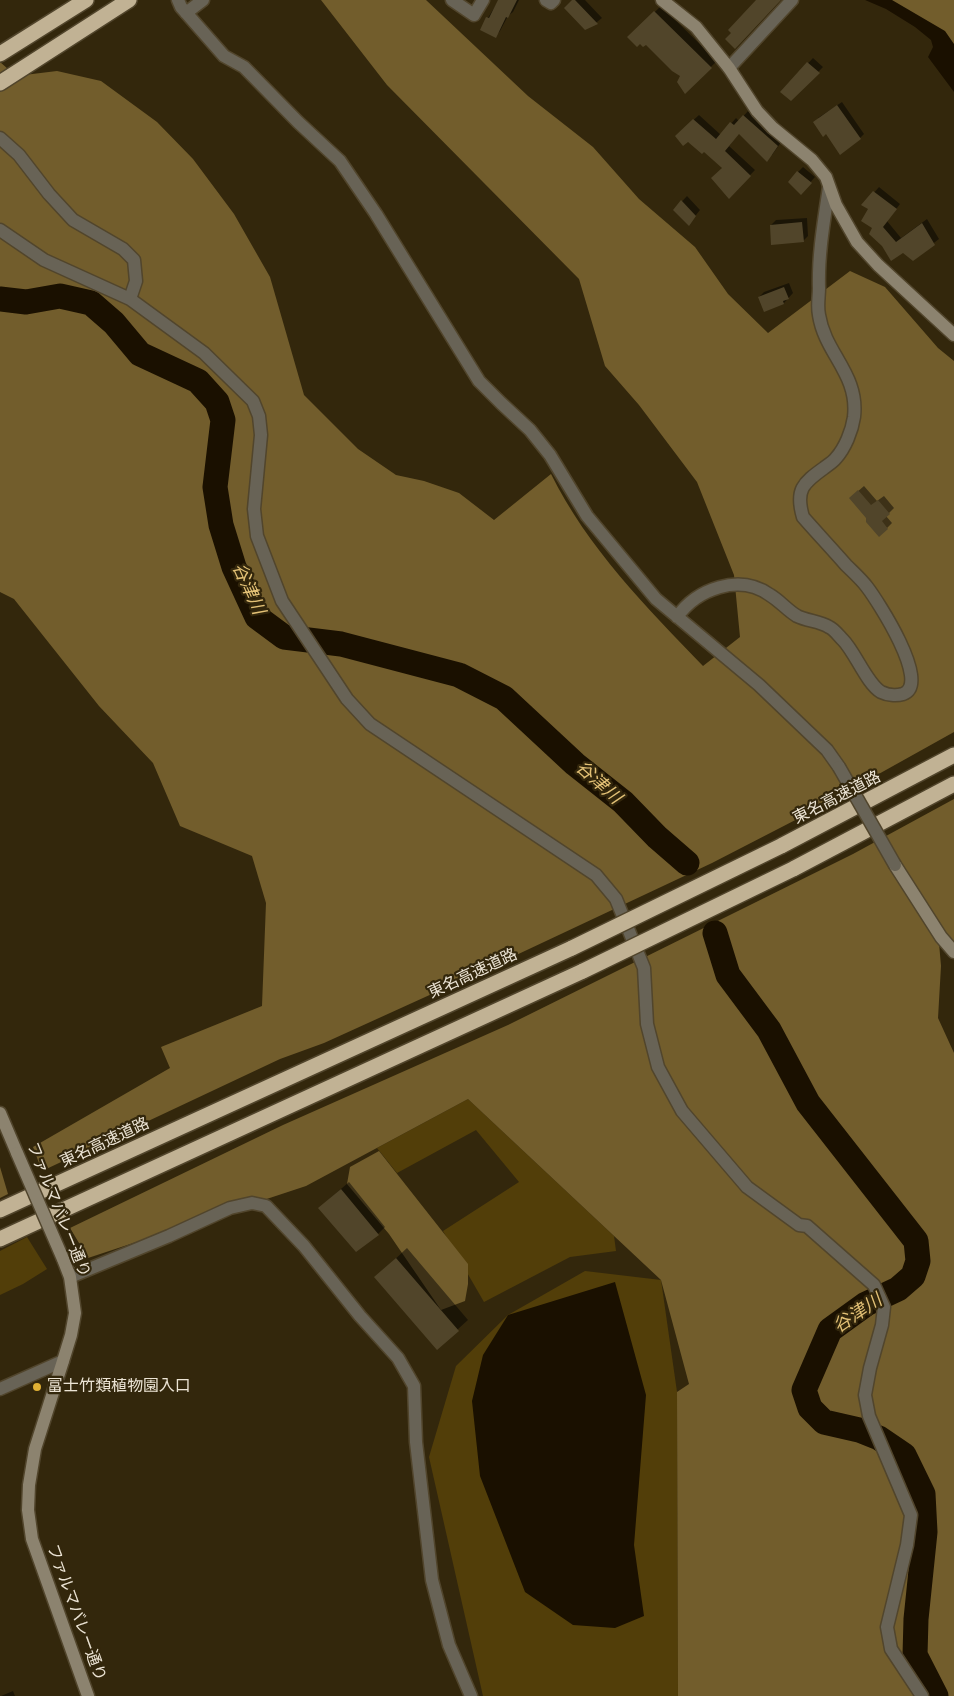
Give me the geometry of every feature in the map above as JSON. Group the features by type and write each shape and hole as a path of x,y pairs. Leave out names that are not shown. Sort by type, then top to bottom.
{"highway":[{"path":"0,54 86,0"},
{"path":"0,83 129,0"},
{"name":"東名高速道路","path":"0,1210 572,948 782,846 954,755"},
{"path":"0,1239 584,971 793,869 954,784"}],"street":[{"path":"203,0 182,7 224,56 244,67 340,162 376,214 479,381 500,404 530,430 550,455 587,516 656,599 759,684 827,750 839,767 894,865 954,952"},
{"path":"452,0 474,15 483,0"},
{"path":"546,0 551,3 554,0"},
{"path":"662,0 696,27 729,68 757,111 773,128 812,160 826,177 840,212 857,242 878,265 954,335"},
{"path":"729,68 792,0"},
{"path":"0,138 19,155 49,194 73,220 123,250 134,260 136,281 130,299"},
{"path":"677,617 684,607 705,592 724,586 742,585 756,588 770,594 797,616 830,627 845,641 876,689 890,695 902,694 909,690 911,683 909,663 892,626 867,586 803,517 799,504 804,483 836,459 850,436 854,417 853,395 848,377 830,347 819,314 818,268 829,187"},
{"path":"0,230 44,260 130,299 204,353 253,401 259,416 261,435 254,508 258,536 282,601 347,698 370,724 596,875 616,899 644,968 647,1024 658,1067 682,1110 747,1187 799,1225 807,1226 874,1285 884,1307 882,1325 870,1368 865,1395 869,1416 910,1515 907,1545 887,1627 891,1649 922,1696"},
{"name":"ファルマバレー通り","path":"0,1113 64,1259 70,1277 74,1313 71,1335 35,1449 29,1485 28,1510 32,1539 88,1696"},
{"path":"70,1277 169,1236 230,1208 252,1203 266,1206 272,1212 304,1246 360,1316 398,1358 414,1386 416,1442 432,1580 449,1645 471,1696"},
{"path":"0,1389 63,1361"}],"shaded area":[{"path":"321,0 426,0 528,96 593,147 639,199 695,247 728,294 768,333 850,271 885,287 938,348 954,361 954,732 807,814 712,863 324,1043 280,1059 42,1171 33,1147 170,1068 161,1047 262,1006 266,903 252,856 180,826 153,763 99,706 14,599 0,592 0,62 16,76 57,71 101,81 157,122 193,159 234,214 270,277 304,395 358,449 396,475 424,481 459,493 494,520 551,474 582,527 600,552 640,599 703,666 740,637 734,575 697,482 639,405 605,366 579,279 387,85"},
{"path":"865,0 892,0 945,31 954,44 954,92 928,57 933,47 931,40 915,27 886,9"},
{"path":"880,0 954,0 954,49"},
{"path":"954,799 954,950 939,943 941,966 938,1018 954,1053 954,1696 678,1696 677,1392 689,1384 661,1280 468,1099 306,1186 88,1258 70,1228 283,1125 508,1025 853,854"},
{"path":"468,1099 614,1236 616,1251 570,1257 484,1302 443,1231 519,1182 476,1130 397,1173 377,1148"},
{"path":"379,1151 468,1264 468,1284 465,1301 441,1310 389,1234 347,1184 350,1167"},
{"path":"0,1167 8,1194 0,1198"},
{"path":"27,1237 47,1269 23,1284 0,1295 0,1251"},
{"path":"585,1271 661,1280 677,1392 678,1696 483,1696 429,1457 456,1366 508,1315"},
{"path":"615,1282 646,1395 634,1545 644,1616 615,1628 573,1625 525,1592 480,1476 472,1401 483,1355 508,1315"}],"building":[{"path":"498,0 517,0 496,38 480,30 486,17 489,18"},
{"path":"572,0 575,0 598,24 585,30 564,8"},
{"path":"756,0 781,0 735,49 725,39 731,33 728,30"},
{"path":"654,11 712,68 685,94 677,82 680,76 672,71 646,45 643,47 640,44 637,47 627,37"},
{"path":"807,62 820,73 791,101 780,92"},
{"path":"837,105 861,139 840,155 826,134 823,137 813,122"},
{"path":"743,115 778,146 767,162 739,134 725,151 751,176 729,199 711,178 722,168 704,152 702,154 688,142 683,146 675,136 693,119 716,139 730,122 734,125"},
{"path":"797,171 812,183 801,195 788,182"},
{"path":"873,191 897,209 883,227 896,242 922,223 935,245 913,261 903,253 891,261 882,246 869,234 872,228 861,221 868,209 861,205"},
{"path":"681,200 696,216 689,226 673,210"},
{"path":"802,222 804,242 771,245 770,225"},
{"path":"784,287 789,299 783,301 784,304 764,312 758,297"},
{"path":"858,490 871,505 878,500 890,514 882,521 888,529 879,537 849,498"},
{"path":"341,1189 379,1235 356,1252 318,1208"},
{"path":"396,1258 459,1331 437,1350 374,1277"}],"waterway":[{"name":"谷津川","path":"0,299 26,302 60,296 91,303 114,323 140,354 198,381 217,402 223,420 215,487 221,525 234,567 257,617 284,637 341,644 459,675 504,698 575,764 623,802 657,837 687,863"},
{"name":"谷津川","path":"715,933 728,975 769,1030 808,1103 916,1241 918,1261 913,1276 898,1289 866,1304 830,1330 804,1390 810,1408 824,1422 859,1430 879,1438 904,1455 923,1494 925,1532 916,1619 915,1655 936,1696"}],"place":[{"name":"富士竹類植物園入口","path":"37,1387"}]}
